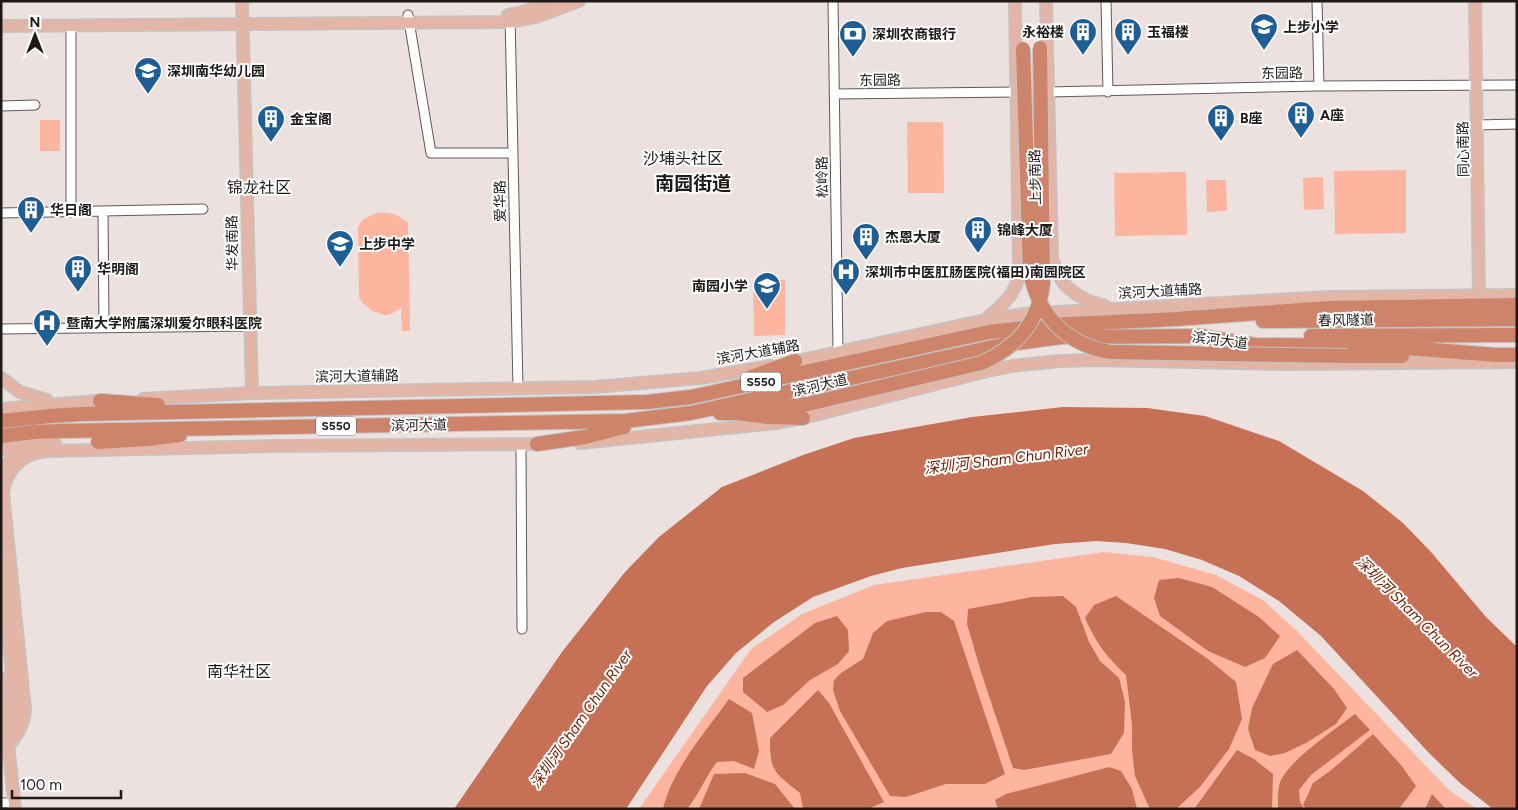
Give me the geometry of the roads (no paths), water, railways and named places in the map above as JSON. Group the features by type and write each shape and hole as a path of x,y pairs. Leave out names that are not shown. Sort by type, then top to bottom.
{"highway":[{"path":"737,413 808,404 981,363 1005,350 1026,331 1036,313 1042,295 1043,283 1040,48"},
{"path":"1023,49 1030,271 1037,296 1052,321 1061,330 1084,345 1110,352 1347,356 1496,355"},
{"name":"滨河大道","path":"1,421 50,416 646,402 691,397 989,332 1049,325 1176,319 1328,308 1513,304"},
{"name":"春风隧道","path":"1176,319 1235,321 1517,319"},
{"name":"春风隧道","path":"1200,336 1517,335"},
{"name":"滨河大道","path":"1,436 63,431 625,421 671,416 1023,341 1061,337 1200,336 1255,345 1382,346 1517,355"},
{"path":"691,397 795,361"},
{"path":"100,401 228,411"},
{"path":"691,412 803,418"},
{"path":"537,444 585,437 671,416"},
{"path":"98,442 164,438 232,427"}],"main road":[{"name":"华发南路","path":"242,1 252,393"},
{"path":"510,18 536,4 552,1"},
{"path":"2,24 536,17 578,1"},
{"name":"上步南路","path":"985,320 1006,301 1015,288 1020,274 1015,1"},
{"path":"1022,1 1023,49"},
{"path":"1039,1 1040,48"},
{"name":"上步南路","path":"1046,1 1052,257 1054,267 1058,277 1072,292 1093,303 1122,309"},
{"name":"同心南路","path":"1475,1 1479,296"},
{"path":"2,24 71,25 242,20"},
{"path":"1020,260 1024,270 1028,273 1039,275 1051,266 1052,257"},
{"name":"滨河大道辅路","path":"1,409 71,402 252,393 594,387 655,383 701,378 795,361 985,320 1023,314 1330,297 1517,295"},
{"path":"1,448 521,445 586,442 776,423 803,418 987,371 1012,366 1060,361 1285,364 1517,362"},
{"path":"1,378 12,388 30,396 42,400 71,402"},
{"path":"1,471 18,453 27,448 98,442 166,448"},
{"path":"4,751 19,731 24,709 3,506 3,489 10,473 18,462 44,447"},
{"path":"1,564 16,703 14,721 4,751"},
{"path":"1,678 7,806"}],"street":[{"name":"松岭路","path":"833,1 838,352"},
{"path":"1106,1 1108,92"},
{"path":"1317,1 1319,86"},
{"name":"爱华路","path":"510,18 518,388"},
{"path":"408,19 431,154 512,154"},
{"path":"71,25 71,212"},
{"name":"东园路","path":"1048,92 1319,86 1517,85"},
{"name":"东园路","path":"834,94 1016,92"},
{"path":"1,106 35,105"},
{"path":"1478,124 1517,124"},
{"path":"1,213 203,209"},
{"path":"103,211 104,327"},
{"path":"1,329 250,326"},
{"path":"521,445 522,630"}],"water":[{"name":"深圳河 Sham Chun River","path":"1063,407 1147,408 1205,416 1279,441 1363,491 1403,523 1431,552 1486,617 1517,647 1517,809 1493,809 1460,783 1429,753 1321,636 1279,601 1239,576 1202,560 1165,549 1096,541 1055,544 902,568 871,576 813,597 774,622 736,653 707,686 626,809 454,809 562,652 625,572 659,537 722,487 803,455 854,438 972,417"},
{"path":"1179,578 1212,587 1259,617 1280,636 1265,658 1245,667 1208,651 1160,616 1154,598 1159,580"},
{"path":"1063,596 1076,607 1089,642 1100,661 1119,678 1125,702 1124,733 1111,754 1024,770 1013,768 967,624 968,609 1032,597"},
{"path":"1116,596 1208,659 1236,682 1242,719 1229,749 1200,787 1176,809 1151,809 1149,807 1135,776 1132,751 1132,724 1126,675 1102,649 1085,618 1094,605"},
{"path":"926,612 941,612 954,621 1005,774 985,784 946,784 906,797 890,796 840,711 833,690 834,680 841,673 863,659 873,633 887,621"},
{"path":"837,616 848,630 849,651 838,664 810,680 783,705 767,712 743,692 743,678 815,623"},
{"path":"1297,650 1334,689 1347,708 1336,724 1306,743 1285,753 1270,756 1255,750 1248,729 1252,708 1273,664"},
{"path":"818,690 829,703 884,802 868,809 803,809 800,793 775,770 771,758 770,738"},
{"path":"729,699 752,713 759,751 754,769 734,761 717,762 687,809 663,809 667,794 682,765"},
{"path":"1355,714 1370,730 1311,775 1299,790 1300,802 1304,809 1278,809 1279,785 1288,769 1316,744"},
{"path":"1373,734 1401,765 1416,786 1399,809 1306,809 1303,805 1313,783"},
{"path":"1237,750 1254,759 1273,774 1272,809 1194,809"},
{"path":"1109,767 1121,771 1132,789 1137,809 998,809 995,800 1006,794"},
{"path":"745,773 775,784 795,809 699,809 714,774"},
{"path":"1432,794 1446,809 1425,809"}],"place":[{"name":"上步小学","path":"1264,51"},
{"name":"永裕楼","path":"1083,56"},
{"name":"玉福楼","path":"1128,56"},
{"name":"深圳农商银行","path":"853,58"},
{"name":"深圳南华幼儿园","path":"148,95"},
{"name":"A座","path":"1301,139"},
{"name":"B座","path":"1221,142"},
{"name":"金宝阁","path":"271,143"},
{"name":"华日阁","path":"31,234"},
{"name":"锦峰大厦","path":"978,254"},
{"name":"杰恩大厦","path":"866,261"},
{"name":"上步中学","path":"340,268"},
{"name":"华明阁","path":"78,293"},
{"name":"深圳市中医肛肠医院(福田)南园院区","path":"846,296"},
{"name":"南园小学","path":"767,310"},
{"name":"暨南大学附属深圳爱尔眼科医院","path":"47,347"}],"district":[{"name":"沙埔头社区","path":"683,158"},
{"name":"南园街道","path":"693,183"},
{"name":"锦龙社区","path":"259,187"},
{"name":"南华社区","path":"239,671"}]}
